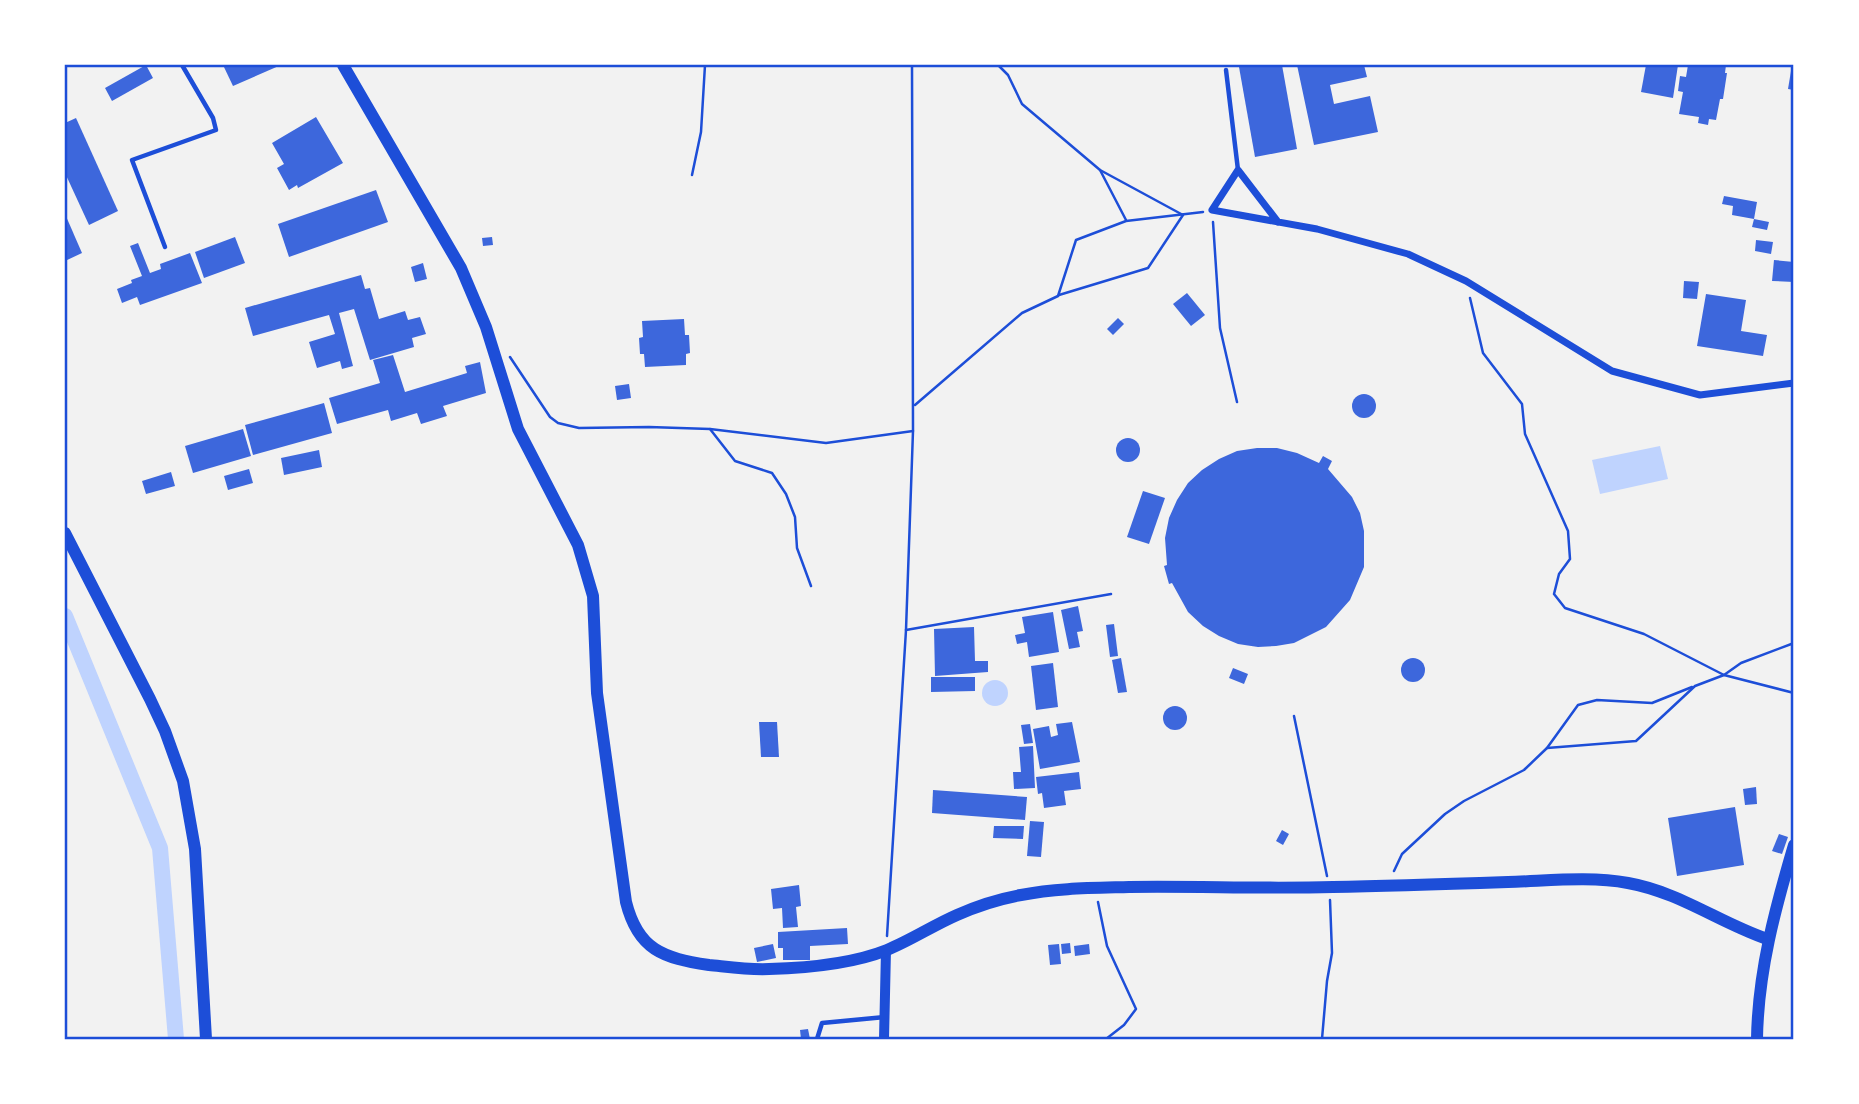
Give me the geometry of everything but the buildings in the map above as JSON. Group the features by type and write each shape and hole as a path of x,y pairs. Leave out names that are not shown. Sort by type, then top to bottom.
{"main road":[{"path":"343,65 461,268 486,327 504,390 519,429 578,545 593,596 601,731 626,902 636,931 665,956 735,968 795,968 852,959 886,950 958,914 1001,900 1036,893 1097,888 1394,885 1556,880 1621,882 1672,895 1740,930 1767,939"},
{"path":"65,533 150,699 165,731 183,782 195,849 206,1039"},
{"path":"1757,1039 1767,939 1794,845"}],"street":[{"path":"1278,222 1238,170 1212,210 1278,222 1317,229 1408,254 1466,281 1612,371 1700,395 1794,383"},
{"path":"884,1039 886,950"}],"lane":[{"path":"165,247 132,160 216,130 182,65"},
{"path":"1226,70 1238,170"},
{"path":"817,1039 822,1023 886,1017"}],"path":[{"path":"692,175 701,132 705,65"},
{"path":"886,950 906,630 913,432 912,65"},
{"path":"998,65 1008,75 1022,104 1101,170 1183,215"},
{"path":"1101,170 1126,221"},
{"path":"1058,296 1076,240 1126,221 1212,210 1220,328 1237,402"},
{"path":"913,406 1022,313 1058,296 1148,268 1183,215"},
{"path":"1466,281 1483,353 1522,404 1525,434 1568,531 1570,559 1559,574 1554,594 1564,608 1643,634 1724,675 1794,693"},
{"path":"508,354 550,417 558,423 579,428 710,429 827,443 913,432"},
{"path":"710,429 735,461 772,473 786,494 795,517 797,548 811,586"},
{"path":"906,630 1111,594"},
{"path":"1394,885 1394,867 1402,854 1464,800 1524,770 1547,748 1578,705 1597,699 1652,703 1724,675 1741,663 1794,643"},
{"path":"1547,748 1636,741 1695,686"},
{"path":"1097,888 1107,946 1136,1010 1124,1025 1106,1039"}],"water":[{"path":"1660,446 1668,479 1600,494 1592,460"},
{"path":"995,680 1004,684 1008,693 1004,702 995,706 986,702 982,693 986,684"}],"waterway":[{"path":"65,616 160,848 176,1039"}]}
